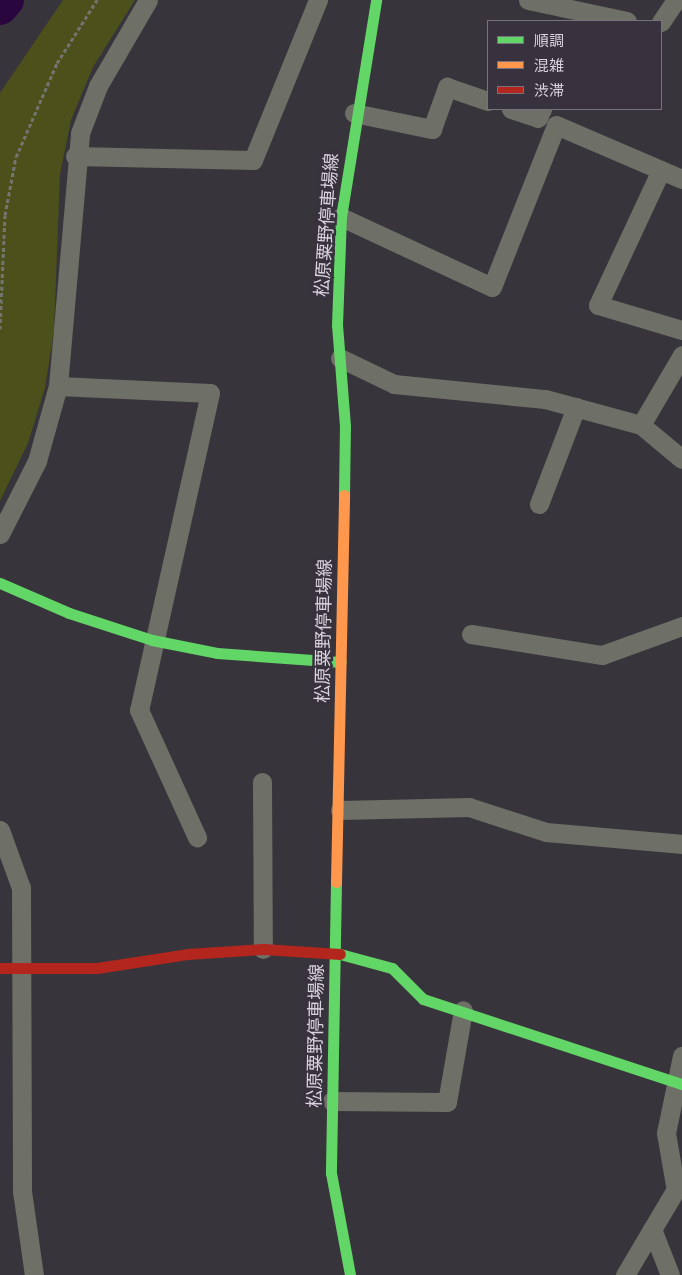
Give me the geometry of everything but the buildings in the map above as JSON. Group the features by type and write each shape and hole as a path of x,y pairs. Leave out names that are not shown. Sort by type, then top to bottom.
{"main road":[{"name":"松原粟野停車場線","path":"350,1275 331,1173 340,810 345,426 340,358 341,217 354,113 374,5 360,3"},
{"path":"0,582 69,613 152,640 217,653 341,662"},
{"path":"0,968 97,968 187,954 263,949 335,953 392,968 423,999 463,1010 678,1084"}],"street":[{"path":"0,534 37,461 58,386 75,156 98,86 148,0"},
{"path":"75,156 253,160 318,0"},
{"path":"528,0 584,18 613,20"},
{"path":"662,21 676,0"},
{"path":"354,113 432,129 447,87 487,101"},
{"path":"518,110 540,113 556,125 682,178"},
{"path":"341,217 492,287 556,125"},
{"path":"661,170 598,306 682,330"},
{"path":"641,425 682,355"},
{"path":"340,358 394,384 545,398 641,425 682,459"},
{"path":"58,386 210,393 152,640 139,710 197,837"},
{"path":"539,504 576,407"},
{"path":"471,634 602,655 682,626"},
{"path":"262,782 263,949"},
{"path":"340,810 469,807 546,832 682,844"},
{"path":"0,830 21,888 22,1191 34,1275"},
{"path":"332,1100 446,1102 463,1010"},
{"path":"625,1275 678,1182 666,1133 678,1084 682,1056"},
{"path":"652,1229 670,1275"}],"path":[{"path":"0,329 5,215 16,157 57,63 97,0"}],"green space":[{"path":"63,0 135,0 93,67 71,120 60,174 54,330 45,388 28,443 0,501 0,93"}],"waterway":[{"path":"0,7 6,0"}],"traffic: fast":[{"path":"344,495 345,426 337,325 341,217 376,0"},
{"path":"0,583 69,613 152,640 217,653 341,662"},
{"path":"336,882 331,1173 350,1275"},
{"path":"340,954 392,968 423,999 682,1084"}],"traffic: slow":[{"path":"336,882 344,495"}],"traffic: jam":[{"path":"0,968 97,968 187,954 263,949 340,954"}]}
